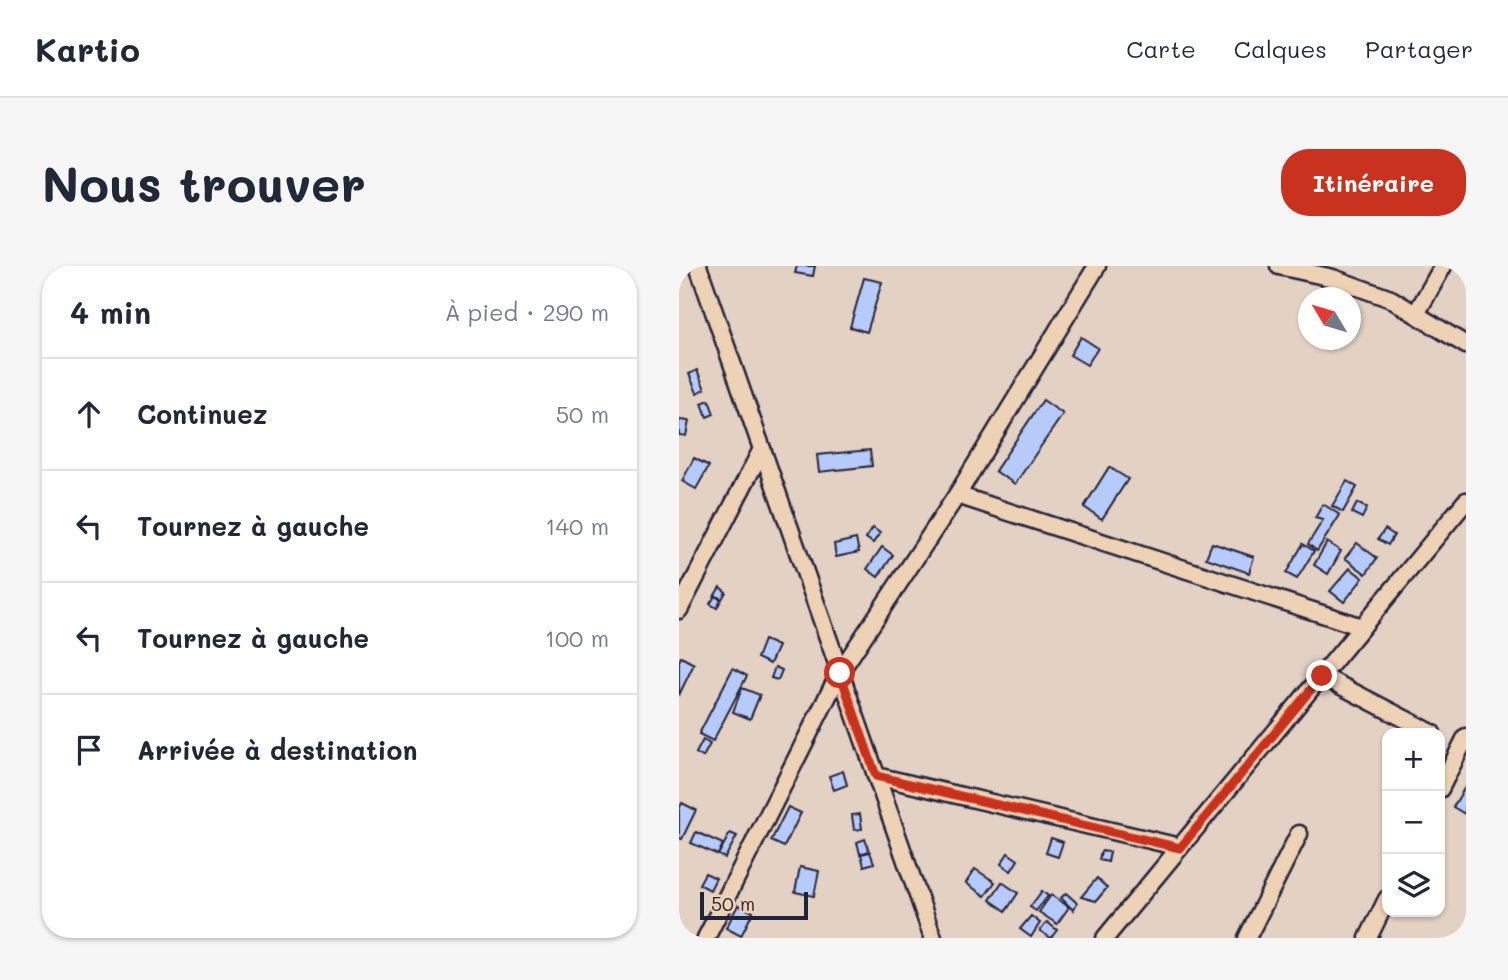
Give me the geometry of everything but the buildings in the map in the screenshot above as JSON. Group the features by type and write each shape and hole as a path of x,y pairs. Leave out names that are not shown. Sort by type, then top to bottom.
{"street":[{"path":"698,266 933,938"},
{"path":"706,938 840,673 957,495 1097,266"},
{"path":"1279,266 1366,289 1391,299 1466,345"},
{"path":"1416,314 1443,266"},
{"path":"679,610 762,449"},
{"path":"957,495 1362,627"},
{"path":"1105,938 1466,501"},
{"path":"1322,676 1422,728"},
{"path":"1445,739 1464,745 1445,780"},
{"path":"876,776 1180,848"},
{"path":"1247,938 1299,834"},
{"path":"1369,938 1382,910"}],"route":[{"path":"840,673 876,776 1180,848 1322,676"}]}
